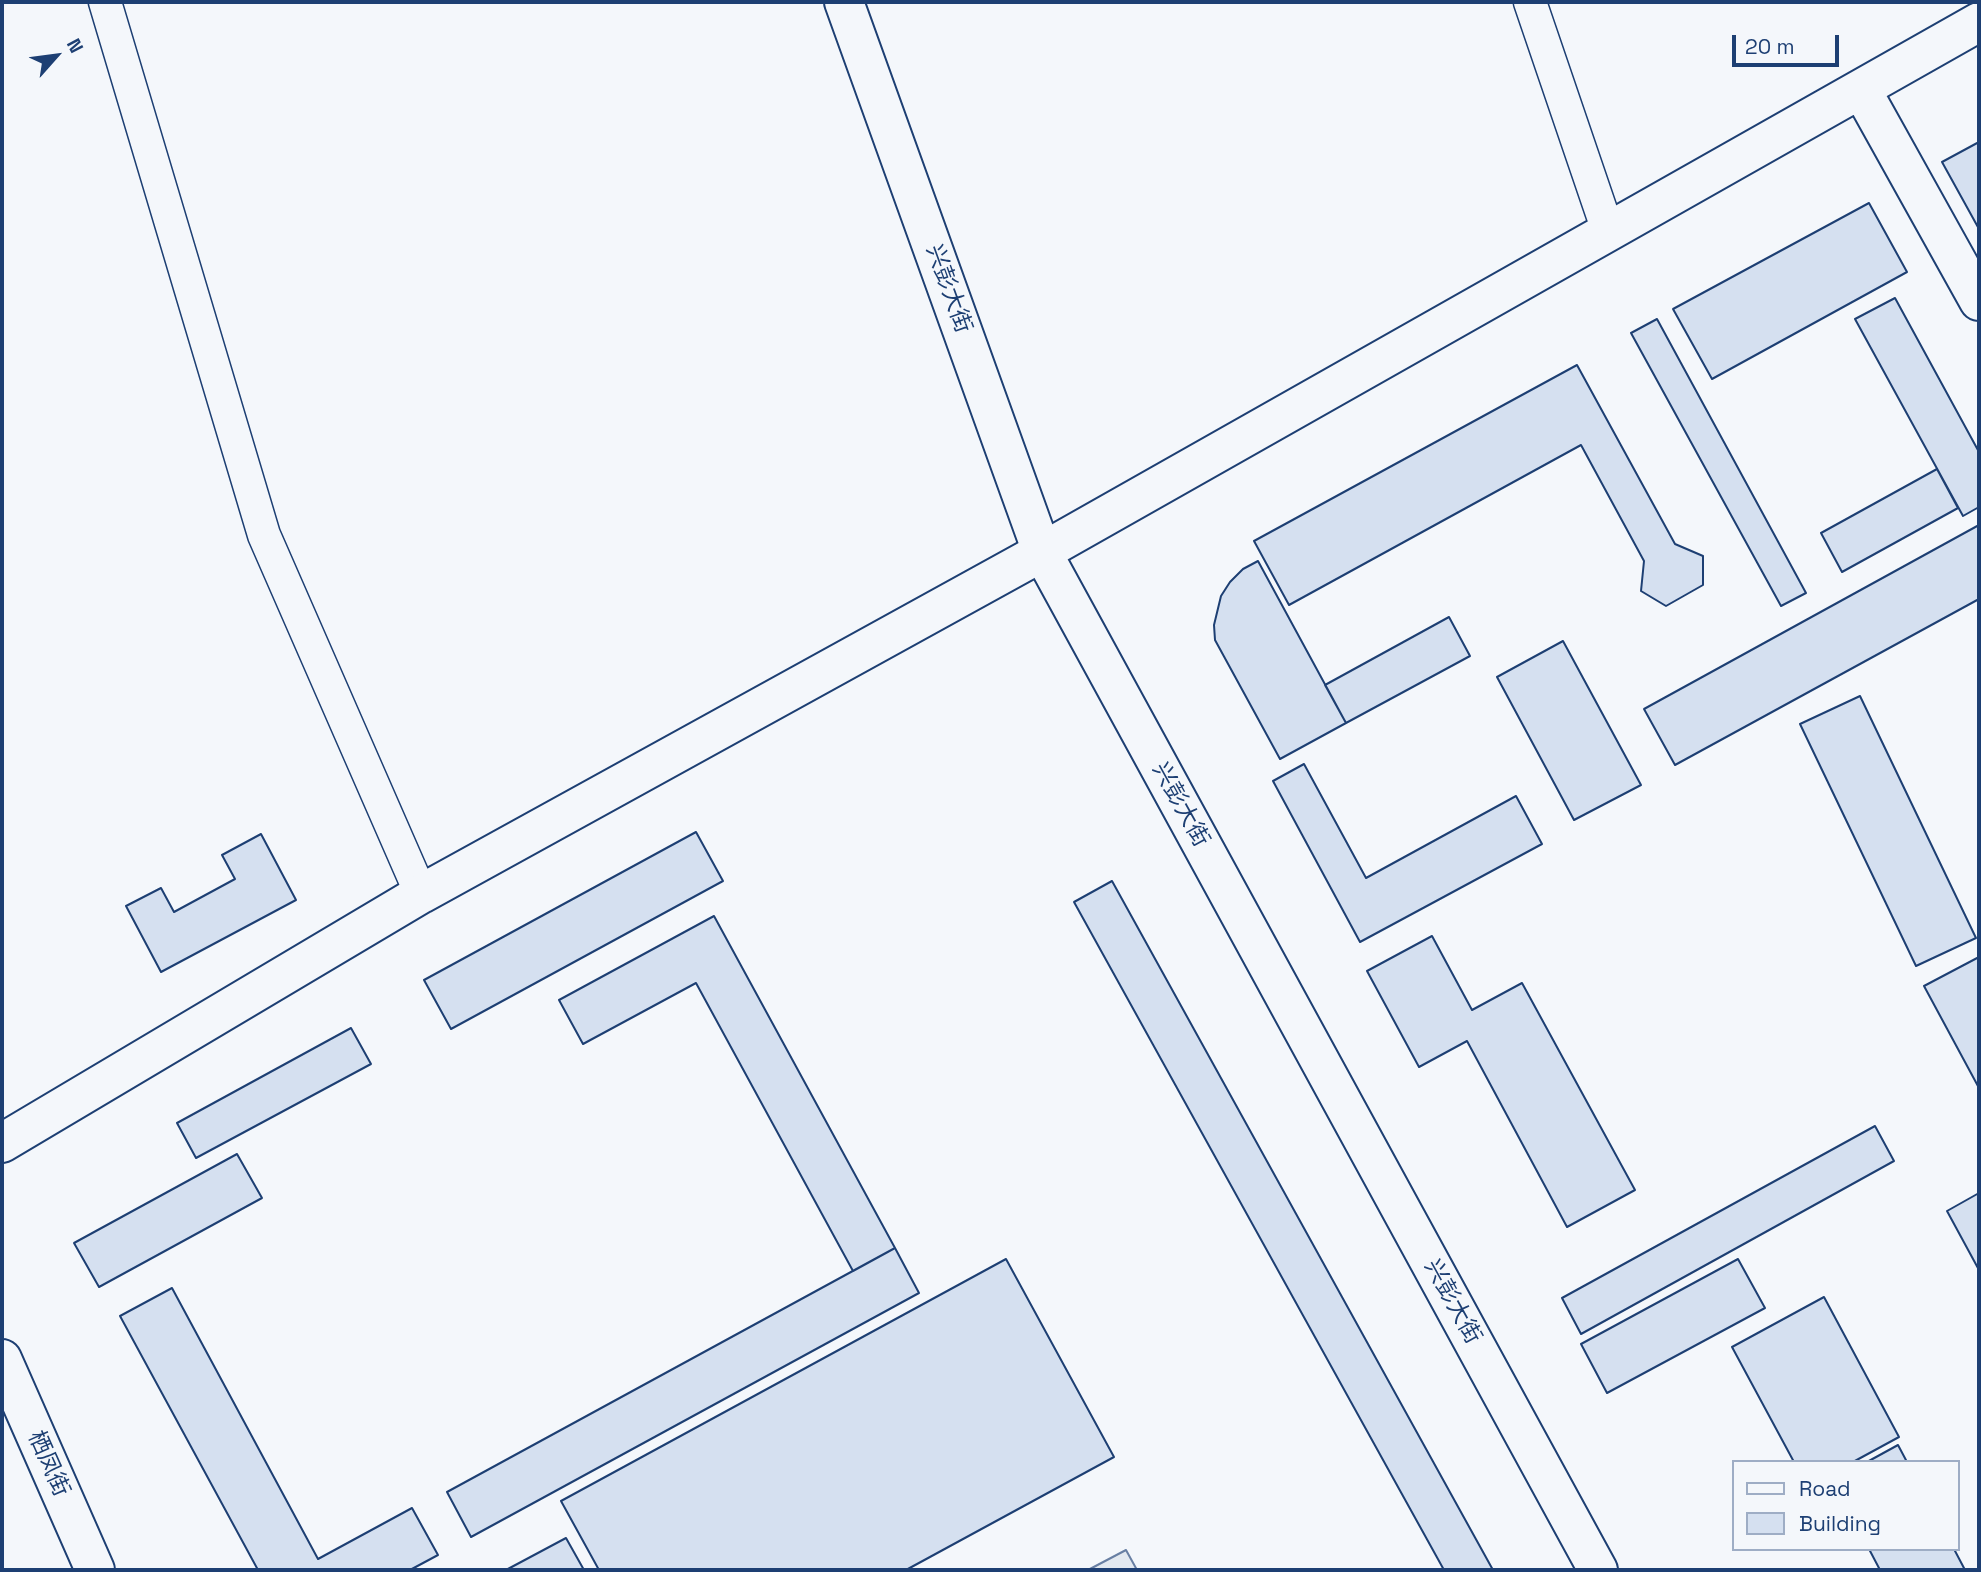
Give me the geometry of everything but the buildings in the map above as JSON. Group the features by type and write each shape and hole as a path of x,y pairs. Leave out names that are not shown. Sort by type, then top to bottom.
{"main road":[{"name":"兴彭大街","path":"844,2 1042,552 1598,1570"},
{"path":"2,1143 421,894 1042,552 1979,22"},
{"path":"1861,89 1979,301"},
{"name":"栖凤街","path":"2,1359 95,1570"}],"street":[{"path":"105,2 264,535 421,894"},
{"path":"1530,2 1608,232"}],"shaded area":[{"path":"1126,1550 1137,1570 1088,1570"}]}
